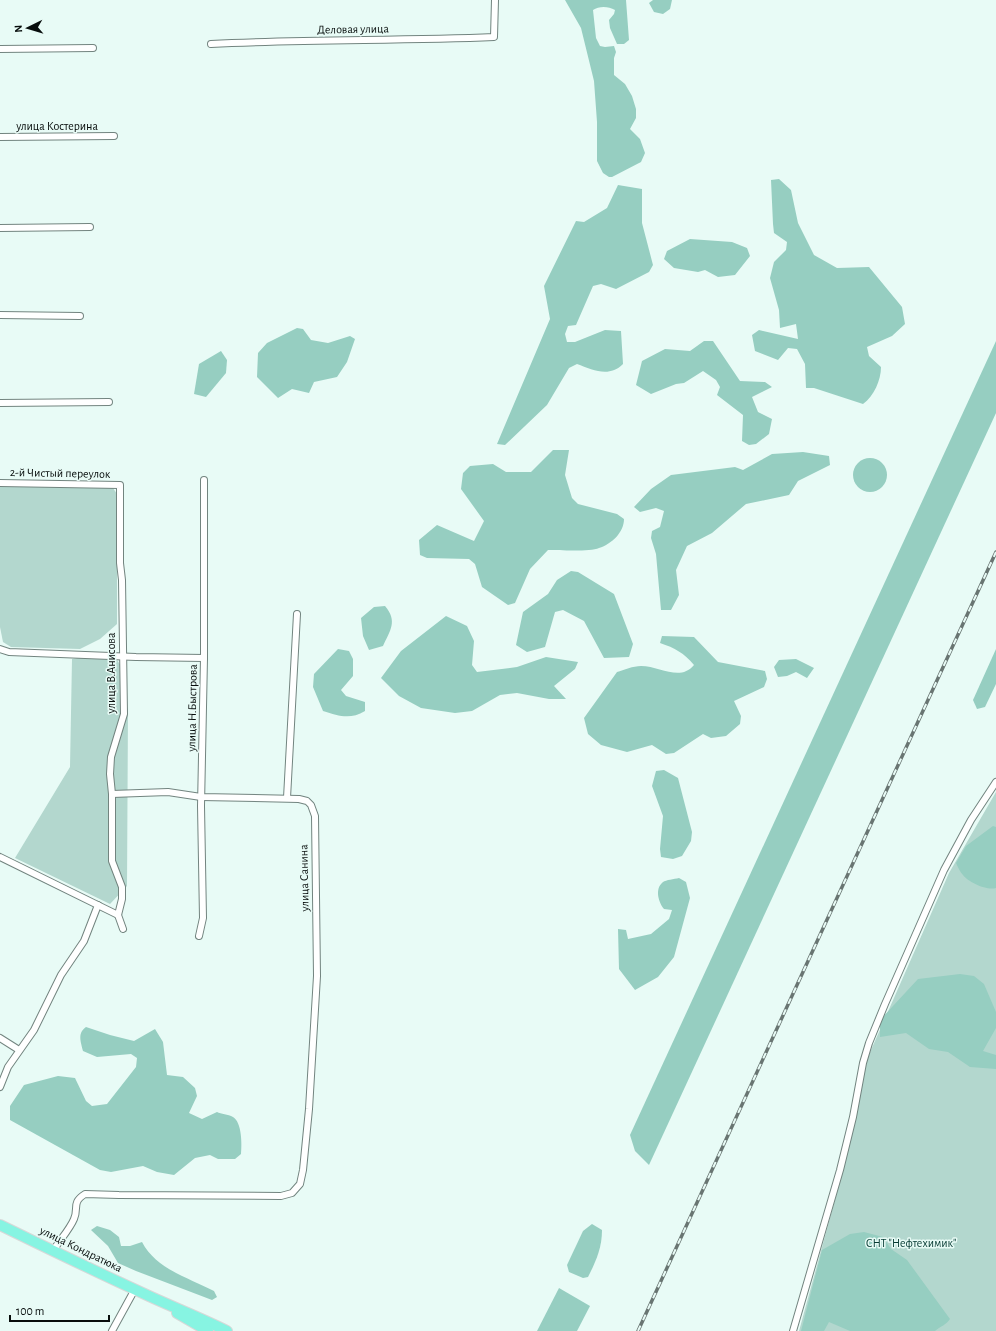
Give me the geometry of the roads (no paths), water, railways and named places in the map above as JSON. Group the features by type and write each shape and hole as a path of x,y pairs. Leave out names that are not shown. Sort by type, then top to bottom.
{"main road":[{"name":"улица Кондратюка","path":"0,1225 150,1297"},
{"path":"150,1297 208,1331"},
{"path":"150,1297 199,1317 227,1331"}],"street":[{"name":"Деловая улица","path":"211,44 264,41 451,39 494,37 495,0"},
{"path":"0,49 93,48"},
{"name":"улица Костерина","path":"0,137 114,136"},
{"path":"0,228 90,227"},
{"path":"0,315 80,316"},
{"path":"0,403 109,402"},
{"name":"улица Н.Быстрова","path":"200,936 203,918 201,797 204,658 204,480"},
{"name":"2-й Чистый переулок","path":"0,483 120,485"},
{"name":"улица В.Анисова","path":"118,915 122,899 122,887 112,860 112,794 110,774 111,757 124,714 122,580 120,562 120,485"},
{"path":"287,798 297,614"},
{"path":"0,649 9,652 204,658"},
{"path":"793,1331 840,1170 853,1117 863,1063 869,1043 944,870 971,820 996,782"},
{"name":"улица Санина","path":"53,1251 75,1218 76,1203 84,1194 281,1196 292,1193 300,1184 303,1170 309,1109 317,976 314,810 306,801 287,798 201,797 168,792 112,794"},
{"path":"0,857 118,915 123,929"},
{"path":"0,1087 8,1067 34,1030 61,975 84,941 98,905"},
{"path":"0,1038 19,1050"},
{"path":"112,1331 135,1289"}],"railway":[{"path":"638,1331 996,552"}],"park label":[{"name":"СНТ \"Нефтехимик\"","path":"911,1243"}]}
